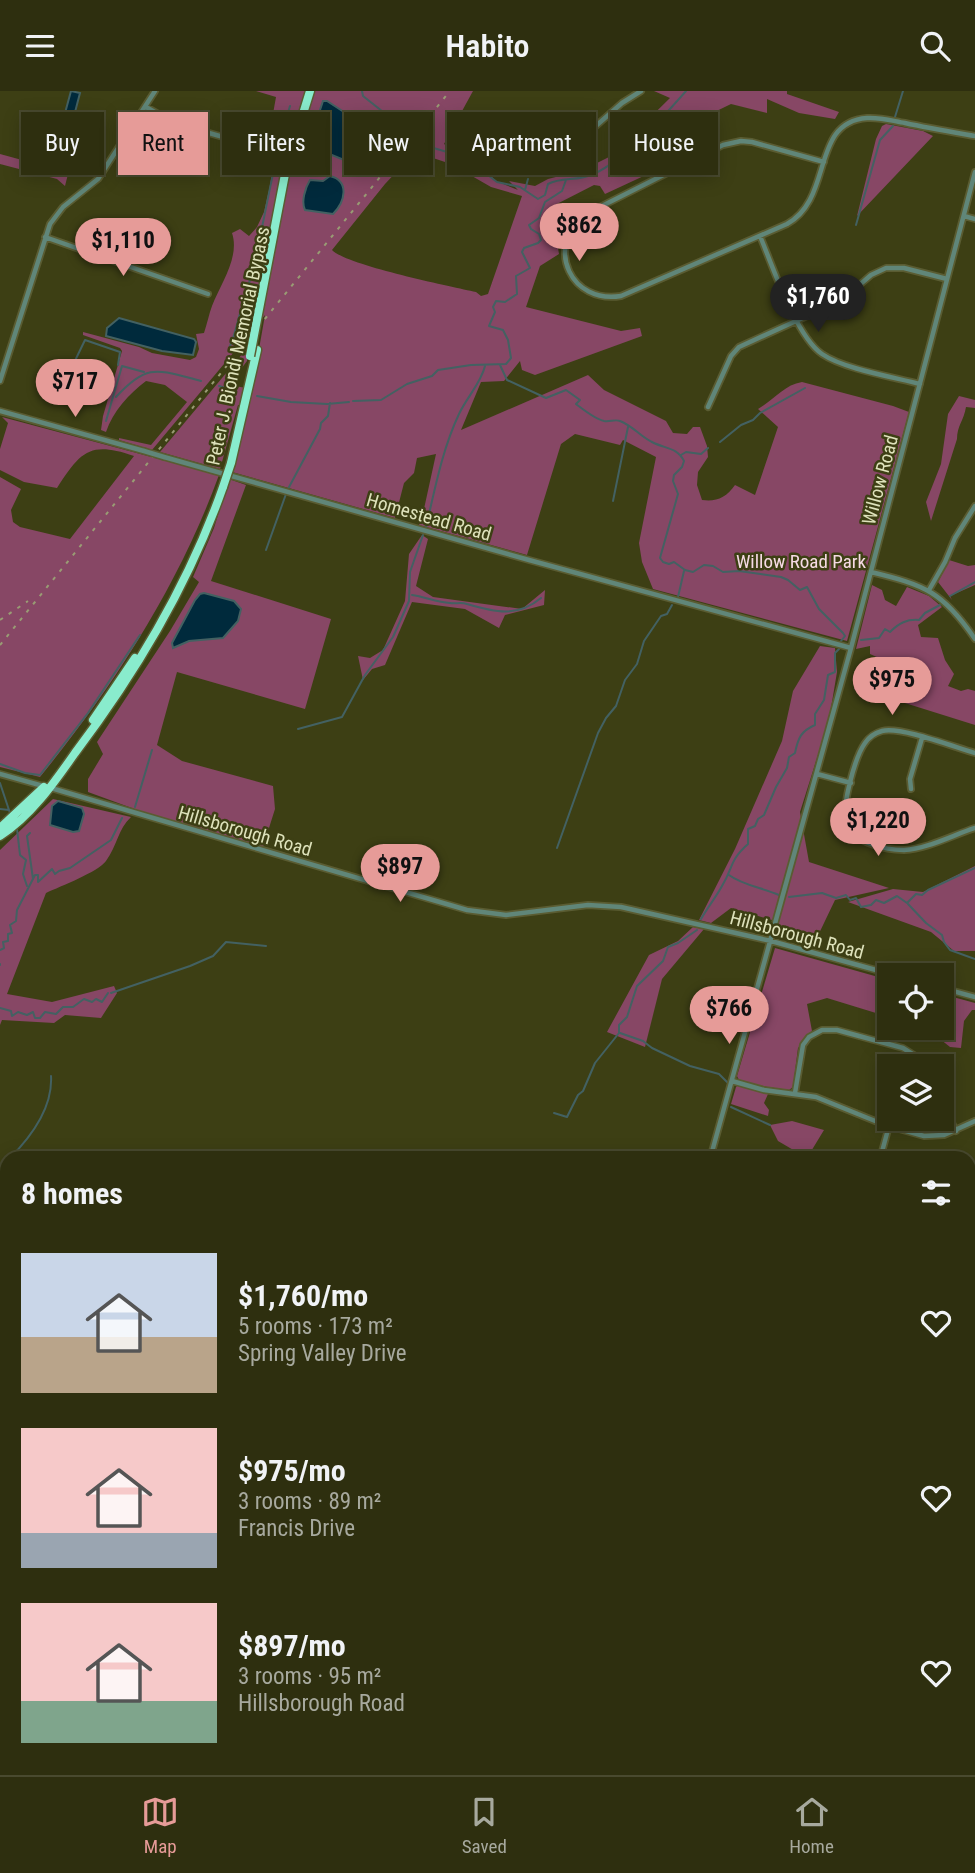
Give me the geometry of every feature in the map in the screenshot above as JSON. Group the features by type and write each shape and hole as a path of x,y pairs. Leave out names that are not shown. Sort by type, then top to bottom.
{"highway":[{"name":"Peter J. Biondi Memorial Bypass","path":"0,836 19,820 47,787 113,701 168,612 204,539 242,425 263,303 292,167 313,91"},
{"name":"Peter J. Biondi Memorial Bypass","path":"0,828 47,787"}],"street":[{"path":"0,381 46,237 58,213 98,179 155,91"},
{"path":"596,126 622,103 641,91"},
{"path":"146,107 174,123 222,137"},
{"path":"824,162 752,142 741,141 723,145 582,216 568,234 565,245 566,261 572,276 584,289 596,295 614,297 627,294 793,221 806,210 814,195 824,162 828,148 836,134 845,126 862,119 876,118 975,136"},
{"name":"Willow Road","path":"712,1151 851,648 975,172"},
{"path":"964,216 975,219"},
{"path":"760,236 809,342 830,359 920,384"},
{"path":"46,237 208,294"},
{"path":"708,407 735,351 747,342 842,300 871,275 886,268 904,268 947,279"},
{"name":"Homestead Road","path":"0,411 529,561 851,648"},
{"path":"929,590 955,538 975,506"},
{"path":"871,572 929,590 951,607 974,635"},
{"path":"975,753 893,730 874,735 862,748 851,783 845,817 851,831 863,840 890,848 910,849 975,828"},
{"path":"911,789 910,779 922,737"},
{"name":"Hillsborough Road","path":"0,774 467,911 506,915 577,906 612,906 771,941 877,970"},
{"path":"817,774 851,783"},
{"path":"954,991 975,997"},
{"path":"795,1094 803,1045 809,1037 822,1030 837,1030 903,1048 912,1054"},
{"path":"732,1081 764,1090 831,1102 877,1121"},
{"path":"910,1131 932,1136 956,1131 975,1121"},
{"path":"954,1127 956,1131"},
{"path":"882,1151 888,1131"}],"green space":[{"name":"Willow Road Park","path":"256,91 473,91 462,112 447,112 447,139 444,144 447,146 447,163 433,158 433,112 344,112 344,175 393,175 332,250 357,262 476,292 481,296 488,294 522,196 491,187 470,175 490,175 496,181 518,190 509,181 535,186 564,175 596,175 596,164 610,156 610,175 646,175 605,194 600,186 594,185 551,207 566,224 558,248 559,254 540,266 526,307 621,331 640,328 642,336 535,375 522,370 520,361 504,381 481,382 461,430 588,375 604,390 666,421 673,433 687,434 693,427 700,427 708,457 698,472 697,485 702,500 712,500 724,496 735,485 755,495 778,427 758,409 790,386 802,382 909,412 847,641 653,589 642,562 639,543 656,457 623,440 620,445 575,434 561,444 527,555 419,525 436,454 417,458 414,473 404,483 395,518 232,472 249,406 238,405 220,469 160,452 248,347 247,361 229,385 252,389 265,315 152,450 119,438 151,445 187,402 165,385 146,381 122,403 106,432 101,430 122,351 83,335 83,332 152,353 190,360 196,357 199,349 196,334 204,333 212,306 232,261 232,233 240,229 249,236 257,227 264,212 272,175 330,175 330,112 273,112 276,97"},
{"path":"654,91 787,91 787,94 839,112 835,119 799,113 767,99 767,113 731,104 715,112 656,112 670,98"},
{"path":"886,124 923,131 933,136 857,216 876,139 882,126"},
{"path":"0,154 21,160 21,170 0,164"},
{"path":"42,175 68,175 65,186 57,179"},
{"path":"959,396 975,400 975,408 966,407 931,521 926,502 941,464 948,414"},
{"path":"2,417 219,475 185,556 142,633 94,707 40,777 0,767 0,477 21,489 11,510 13,522 20,527 70,539 134,456 107,449 97,450 80,458 57,488 24,482 0,470 0,449 8,423"},
{"path":"229,479 246,485 211,581 331,619 305,709 177,672 157,745 182,761 273,786 275,809 263,847 140,811 88,792 88,779 103,754 97,742 199,582 193,577 214,528"},
{"path":"422,535 428,539 416,586 433,597 522,609 545,590 544,605 505,615 499,628 465,609 412,602 385,665 372,669 363,680 358,656 370,658 383,650 405,601 409,554"},
{"path":"949,560 968,566 975,565 975,585 950,596 952,600 938,582"},
{"path":"872,585 882,590 885,600 896,606 907,587 929,596 942,607 918,625 921,637 938,638 945,660 954,674 948,686 961,691 975,691 975,725 873,693 867,697 854,689 855,684 874,677 879,658 870,654 870,646 856,649"},
{"path":"820,646 835,648 837,672 829,720 800,812 809,862 889,888 835,900 813,946 785,939 772,920 731,908 711,923 699,920 735,849 782,741 793,691"},
{"path":"53,799 131,817 102,865 46,893 7,994 52,1002 114,986 117,993 101,1018 65,1015 54,1023 2,1020 0,1025 0,850"},
{"path":"975,866 975,951 954,951 931,932 848,902 893,889 923,892"},
{"path":"693,927 704,929 662,979 645,1047 607,1032 649,955 678,941"},
{"path":"775,948 877,977 877,1013 827,998 807,1004 812,1031 798,1048 793,1087 789,1090 761,1086 739,1080 737,1076"},
{"path":"954,997 975,1003 975,1010 972,1010 964,1021 961,1048 950,1047 941,1040 954,1040"},
{"path":"738,1085 768,1094 764,1103 769,1110 768,1116 731,1104"},
{"path":"792,1121 824,1130 811,1151 795,1151 778,1141 770,1125"}],"water":[{"path":"71,91 80,93 75,112 65,112"},
{"path":"323,101 327,101 344,112 344,160 330,154 330,112 319,112"},
{"path":"330,176 341,182 343,187 343,198 337,209 333,214 305,210 304,195 310,180 323,181"},
{"path":"119,318 194,339 196,342 193,355 162,351 106,336 107,328"},
{"path":"204,593 234,601 241,609 238,621 223,638 189,641 173,648 172,643 195,600"},
{"path":"58,801 82,808 84,814 79,831 73,832 50,825 52,806"}],"waterway":[{"path":"362,91 363,96 420,144 464,157 497,182 520,187 538,199 545,195 548,184 591,175 615,161 642,138 686,91"},
{"path":"895,117 903,91"},
{"path":"230,346 249,285 290,106"},
{"path":"856,225 880,140 893,126"},
{"path":"525,190 528,179"},
{"path":"353,401 381,400 407,384 432,376 438,370 506,364 511,358 508,340 503,330 489,326 495,312 493,307 496,301 505,302 517,294 516,276 530,268 522,252 524,248 541,240 539,234 529,225 539,218 545,202 562,191 566,180"},
{"path":"71,369 85,340 120,352 118,365"},
{"path":"500,365 507,380 546,398 566,390 580,400 576,404 593,416 604,421 620,421 648,440 681,456 684,461 674,475 673,481 678,494 660,558 663,562 674,562 693,572 704,565 713,566 723,572 739,571 781,577 800,590 807,587 819,609 845,636 841,641"},
{"path":"106,421 122,366 144,372"},
{"path":"426,527 448,441 485,366"},
{"path":"116,397 137,378 154,372 201,381"},
{"path":"219,386 235,391"},
{"path":"720,442 741,425 805,388"},
{"path":"257,396 291,402 349,402"},
{"path":"288,489 321,423 328,416 330,403"},
{"path":"613,501 628,427"},
{"path":"681,455 686,452 701,454 708,448"},
{"path":"266,550 286,494"},
{"path":"298,729 342,717 365,675 393,637 409,601 410,572 423,535"},
{"path":"678,597 684,571"},
{"path":"950,596 975,582"},
{"path":"412,595 440,602 465,603 505,611 523,609 541,598"},
{"path":"557,848 598,733 616,706 625,680 637,664 644,641 672,605"},
{"path":"861,640 879,638 885,629 890,632 903,622 919,620 925,613 940,605"},
{"path":"0,764 40,775 88,713 140,635"},
{"path":"701,919 735,859 748,844 748,829 755,826 758,819 764,815 801,736 815,725 815,714 824,700 828,675 835,672 835,653 839,649"},
{"path":"135,807 152,750"},
{"path":"0,783 10,813"},
{"path":"0,809 9,810"},
{"path":"0,950 4,948 3,942 8,941 8,934 12,933 10,925 16,921 17,910 35,875 38,875 38,882 52,869 55,874 70,868 111,840 122,818"},
{"path":"17,829 20,855 26,860 23,874 27,886"},
{"path":"30,833 27,836 33,879"},
{"path":"789,897 822,893 836,898 846,895 850,900 856,898 861,907 871,905 876,900 884,903 897,896 907,903 916,894 922,895 975,868"},
{"path":"729,875 779,895"},
{"path":"908,904 942,935 950,950 975,959"},
{"path":"554,1113 567,1117 578,1095 583,1091 595,1063 619,1033 619,1025 627,1017 637,986 663,961 668,947 697,930"},
{"path":"111,993 213,956 226,942 266,946"},
{"path":"0,1008 11,1011 12,1016 18,1012 27,1015 33,1012 35,1018 40,1018 45,1012 56,1014 63,1007 73,1007 84,999 102,1002 108,993"},
{"path":"620,1033 643,1041 690,1066 719,1074 728,1083"},
{"path":"16,1151 44,1111 51,1088 51,1076"},
{"path":"731,1107 770,1125"}],"railway":[{"path":"0,645 450,91"},
{"path":"0,620 28,601"}]}
